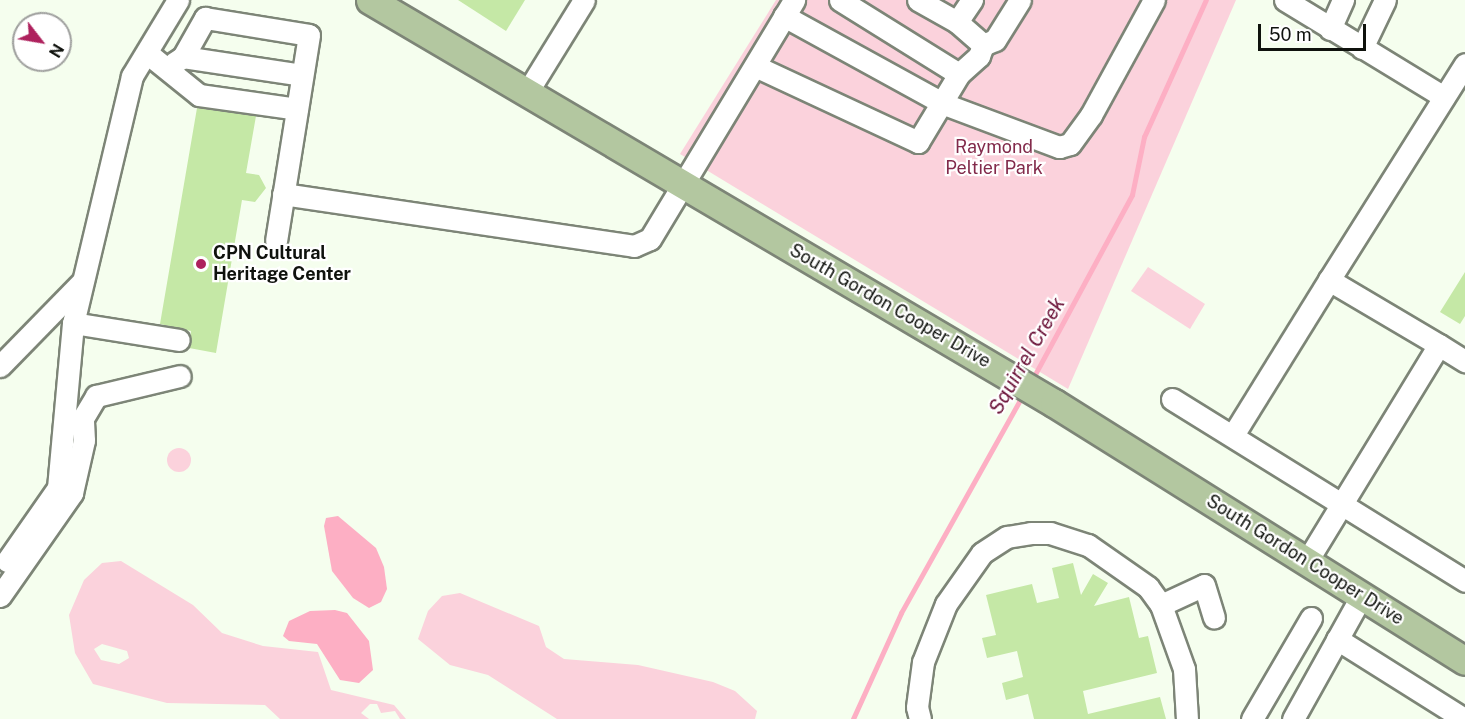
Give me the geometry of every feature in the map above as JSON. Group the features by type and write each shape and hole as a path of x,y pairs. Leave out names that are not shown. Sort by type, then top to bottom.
{"main road":[{"name":"South Gordon Cooper Drive","path":"370,0 682,187 1013,378 1465,661"}],"lane":[{"path":"0,571 58,488 73,323 125,100 147,52 178,0"},
{"path":"526,94 584,0"},
{"path":"840,0 959,74"},
{"path":"918,0 957,22 983,45"},
{"path":"957,22 972,0"},
{"path":"755,66 906,140 918,142 944,104 959,74 979,56 983,45 995,40 1020,0"},
{"path":"283,194 621,247 650,239 789,8 944,104 1038,143 1059,147 1070,144 1091,115 1154,0"},
{"path":"1285,0 1444,96"},
{"path":"1330,29 1343,0"},
{"path":"1362,48 1385,0"},
{"path":"165,68 183,57 205,18 309,35 276,240"},
{"path":"147,52 199,95 297,109"},
{"path":"183,57 302,75"},
{"path":"1233,435 1465,64"},
{"path":"1329,280 1465,361"},
{"path":"0,366 81,283"},
{"path":"73,323 179,340"},
{"path":"1307,561 1439,345"},
{"path":"0,596 72,493 84,440 83,418 96,396 180,376"},
{"path":"1172,399 1343,502 1465,581"},
{"path":"920,719 917,706 923,662 946,604 981,553 1007,537 1050,533 1088,545 1148,587 1161,605 1184,669 1187,719"},
{"path":"1161,605 1204,585 1214,618"},
{"path":"1293,719 1362,595"},
{"path":"1252,719 1311,618"},
{"path":"1337,639 1464,719"}],"green space":[{"name":"Raymond Peltier Park","path":"776,0 1236,0 1068,389 680,154"},
{"path":"1148,267 1205,304 1190,329 1131,291"},
{"path":"179,448 184,449 190,455 190,465 184,471 179,472 174,471 168,465 167,460 168,455 174,449"},
{"path":"121,561 193,605 222,633 263,646 318,652 331,690 394,705 406,719 400,719 395,711 381,713 377,704 370,704 361,713 369,719 280,719 265,705 167,703 93,684 75,653 69,615 84,580 102,563","holes":["102,644 127,651 129,658 119,664 101,660 94,649"]},
{"path":"460,593 539,626 546,647 564,659 638,665 713,682 735,691 757,711 755,719 557,719 488,675 450,665 418,639 428,611 442,596"}],"shaded area":[{"path":"338,516 376,548 384,567 387,589 381,602 369,608 353,598 332,571 324,526 326,518"},
{"path":"335,610 347,613 369,641 373,670 359,683 340,680 317,644 289,641 283,636 289,621 310,611"}],"building":[{"path":"458,0 525,0 506,31"},
{"name":"CPN Cultural Heritage Center","path":"197,108 256,116 246,173 259,175 266,188 255,202 242,200 216,353 189,348 191,331 160,324"},
{"path":"1465,272 1465,316 1460,324 1440,312"},
{"path":"1073,563 1081,595 1093,574 1108,583 1094,606 1129,597 1139,638 1148,636 1157,673 1083,691 1088,714 1160,697 1166,719 1034,719 1028,694 1006,700 1002,683 1023,677 1017,651 987,658 982,638 996,635 986,595 1032,584 1037,603 1059,598 1052,568"}],"waterway":[{"name":"Squirrel Creek","path":"1032,380 1132,195 1144,137 1206,0"},
{"name":"Squirrel Creek","path":"853,719 901,613 1023,395"}],"place":[{"name":"CPN Cultural Heritage Center","path":"201,264"}]}
